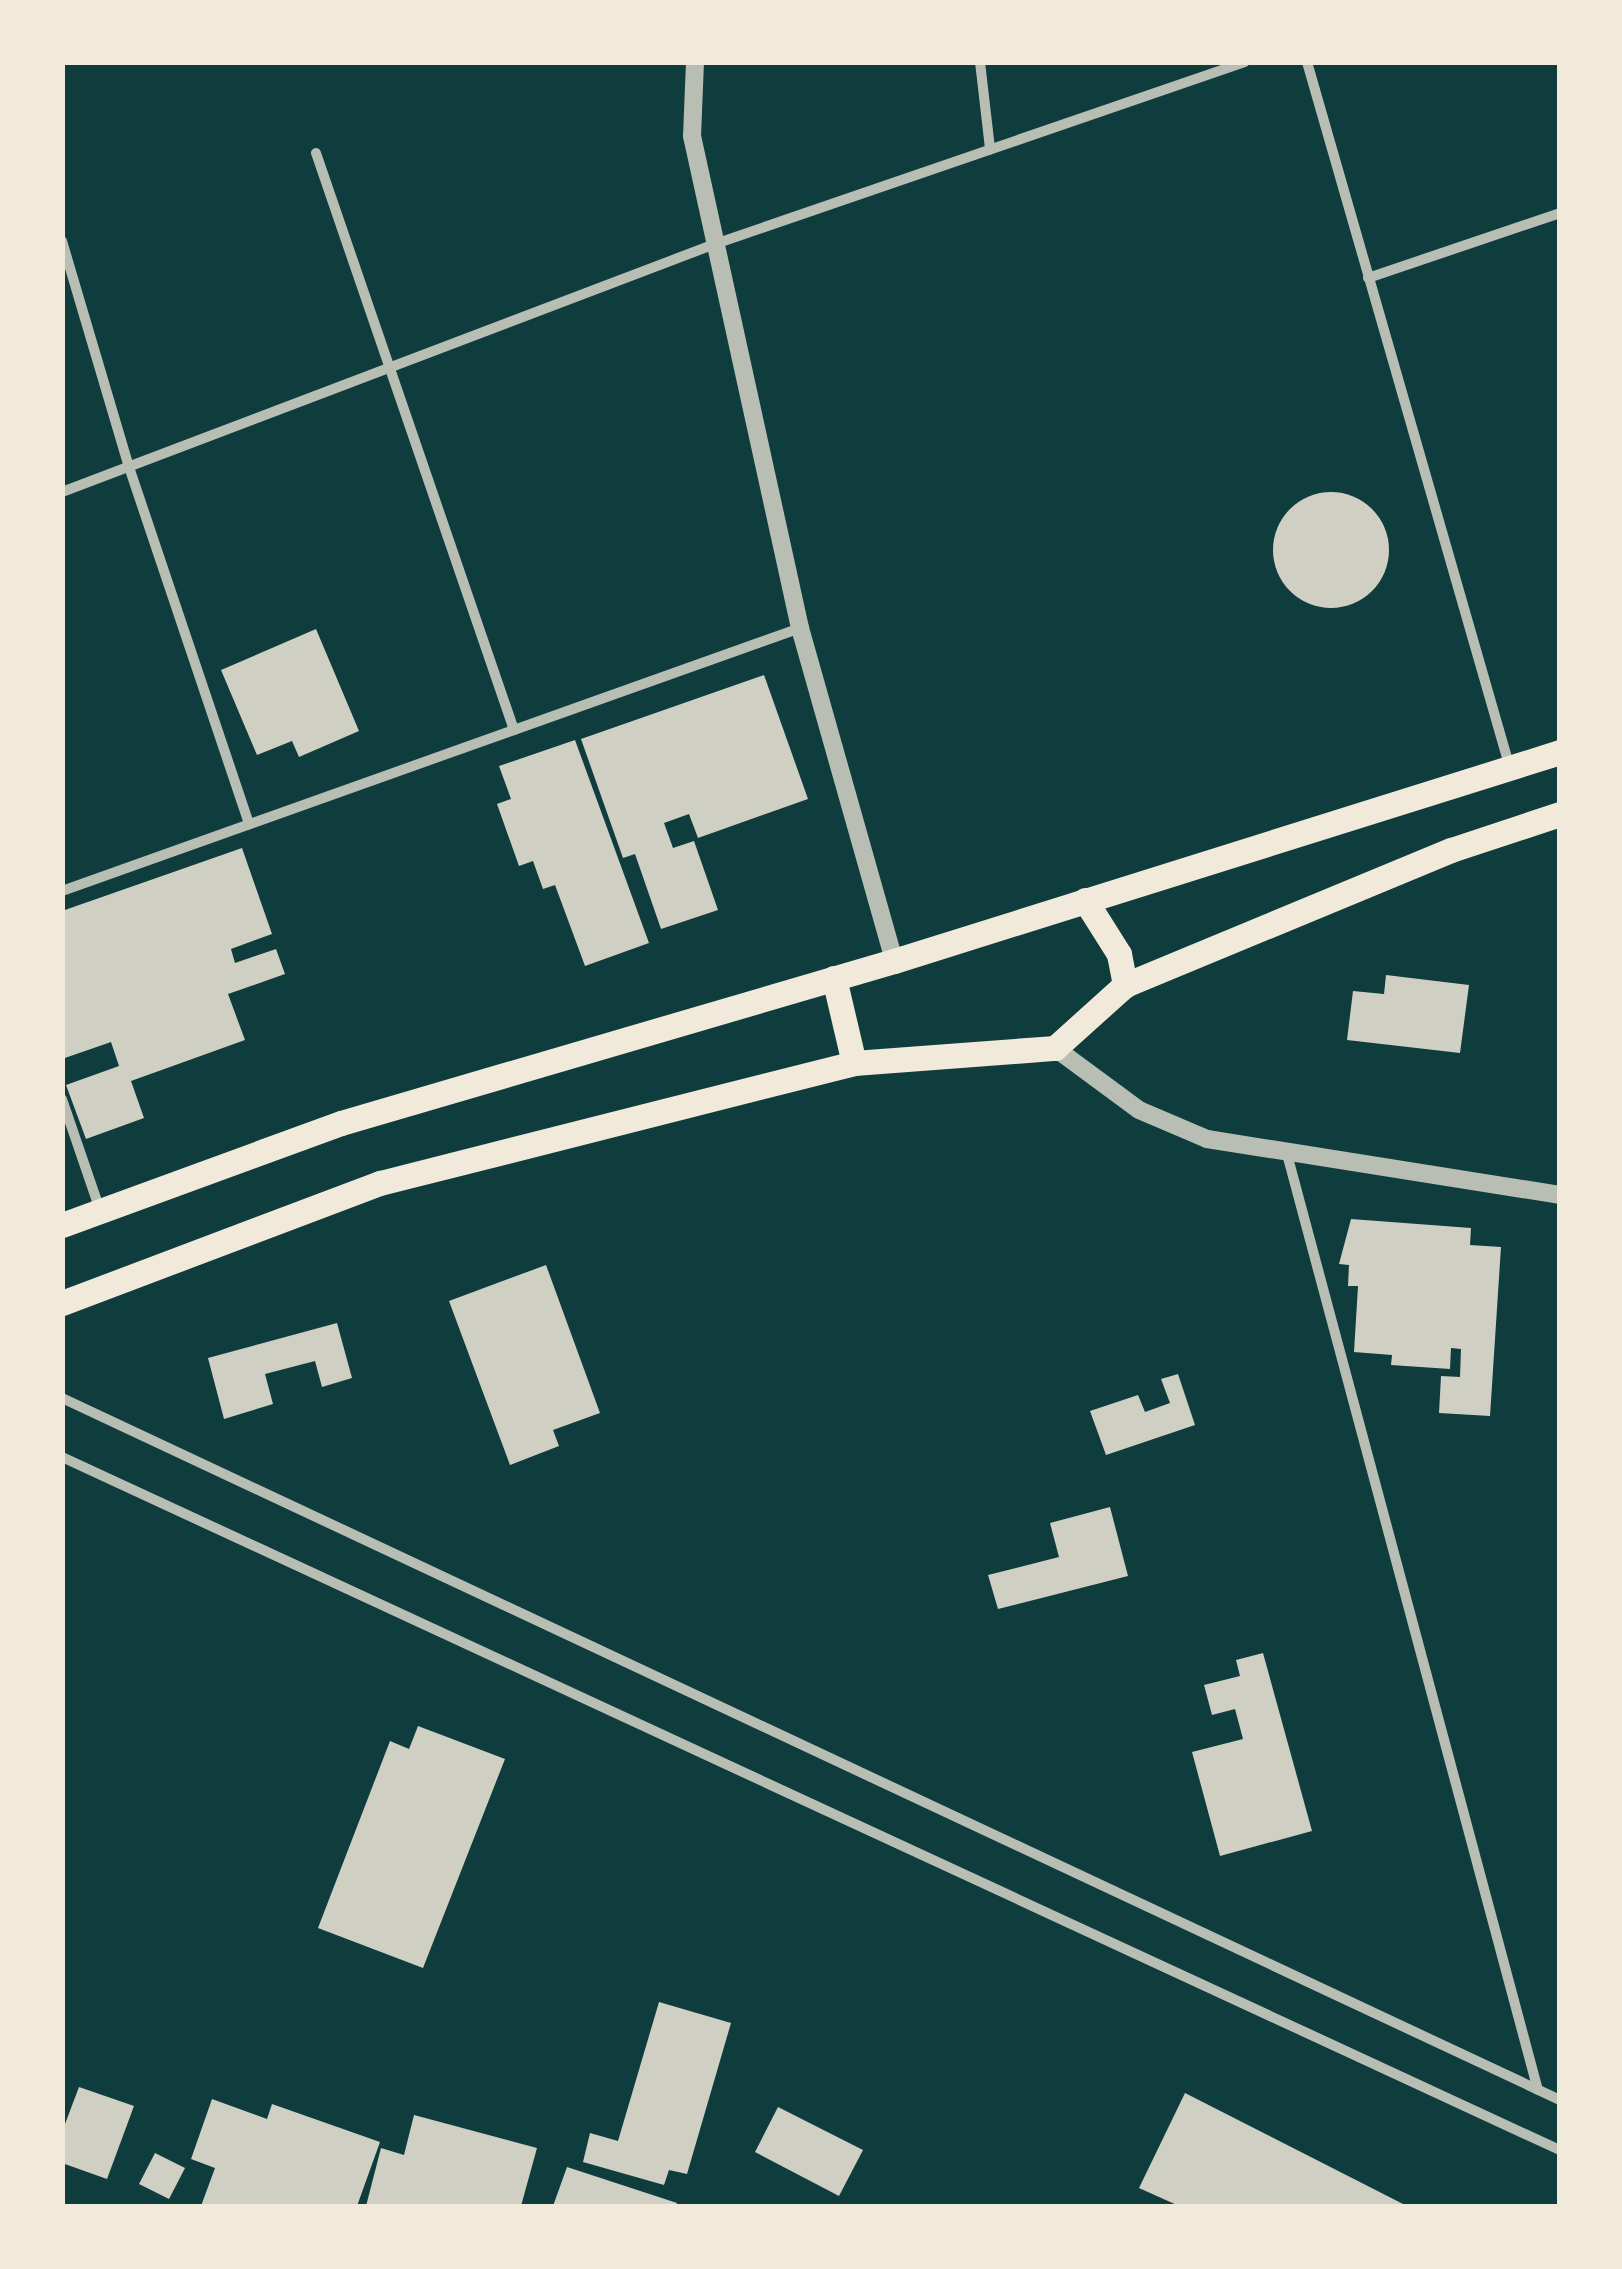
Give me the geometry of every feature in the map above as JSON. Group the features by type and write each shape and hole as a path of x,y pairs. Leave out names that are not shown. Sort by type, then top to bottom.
{"main road":[{"path":"62,1226 341,1122 894,960 1560,752"},
{"path":"62,1302 380,1183 854,1063 1055,1048 1125,986 1451,850 1560,814"},
{"path":"1085,900 1119,954 1125,986"},
{"path":"834,978 854,1063"}],"street":[{"path":"695,62 692,136 800,628 894,960"},
{"path":"980,62 990,150"},
{"path":"62,492 715,244 1244,62"},
{"path":"1307,62 1510,768"},
{"path":"316,154 394,366 514,730"},
{"path":"1368,278 1560,213"},
{"path":"62,241 129,467 249,824"},
{"path":"62,891 800,628"},
{"path":"1055,1048 1139,1110 1207,1139 1560,1195"},
{"path":"62,1099 100,1210"},
{"path":"1287,1154 1538,2090"},
{"path":"62,1398 1560,2100"},
{"path":"62,1457 1560,2150"}],"building":[{"path":"1331,492 1353,496 1372,509 1385,528 1389,550 1385,572 1372,591 1353,604 1331,608 1309,604 1290,591 1277,572 1273,550 1277,528 1290,509 1309,496"},
{"path":"316,629 359,731 299,757 292,741 257,755 221,670"},
{"path":"764,675 808,799 698,838 689,814 664,823 673,848 694,841 718,910 661,929 635,854 623,858 581,739"},
{"path":"575,740 649,943 585,966 555,885 543,889 533,861 519,866 497,804 511,799 499,766"},
{"path":"242,848 272,934 231,949 235,963 276,949 285,974 228,994 245,1040 131,1081 144,1118 86,1139 66,1085 119,1066 111,1042 62,1059 62,911"},
{"path":"1386,975 1469,985 1460,1053 1347,1040 1353,991 1384,994"},
{"path":"1351,1219 1471,1228 1470,1245 1501,1247 1490,1416 1439,1413 1441,1376 1460,1377 1461,1349 1451,1348 1450,1369 1391,1365 1392,1355 1354,1352 1358,1286 1348,1286 1349,1265 1339,1264"},
{"path":"546,1265 600,1413 553,1430 559,1446 510,1465 449,1301"},
{"path":"337,1323 352,1378 322,1387 315,1361 265,1374 273,1404 224,1419 208,1358"},
{"path":"1178,1374 1195,1425 1106,1455 1090,1411 1138,1395 1145,1412 1170,1403 1161,1379"},
{"path":"1110,1507 1128,1576 998,1609 988,1575 1059,1557 1050,1523"},
{"path":"1263,1653 1312,1831 1220,1856 1192,1752 1243,1739 1235,1709 1212,1715 1204,1685 1240,1676 1236,1660"},
{"path":"418,1726 505,1759 423,1968 318,1928 390,1741 409,1749"},
{"path":"659,2002 731,2023 687,2174 669,2170 664,2185 583,2162 590,2133 618,2141"},
{"path":"79,2087 134,2106 107,2179 62,2163 62,2132"},
{"path":"1185,2093 1407,2206 1179,2206 1139,2188"},
{"path":"212,2099 267,2119 272,2104 380,2142 357,2206 201,2206 215,2168 191,2159"},
{"path":"778,2107 863,2150 839,2196 755,2152"},
{"path":"414,2115 537,2148 521,2206 366,2206 381,2148 404,2155"},
{"path":"155,2153 185,2168 169,2199 139,2184"},
{"path":"567,2167 677,2203 676,2206 553,2206"}]}
